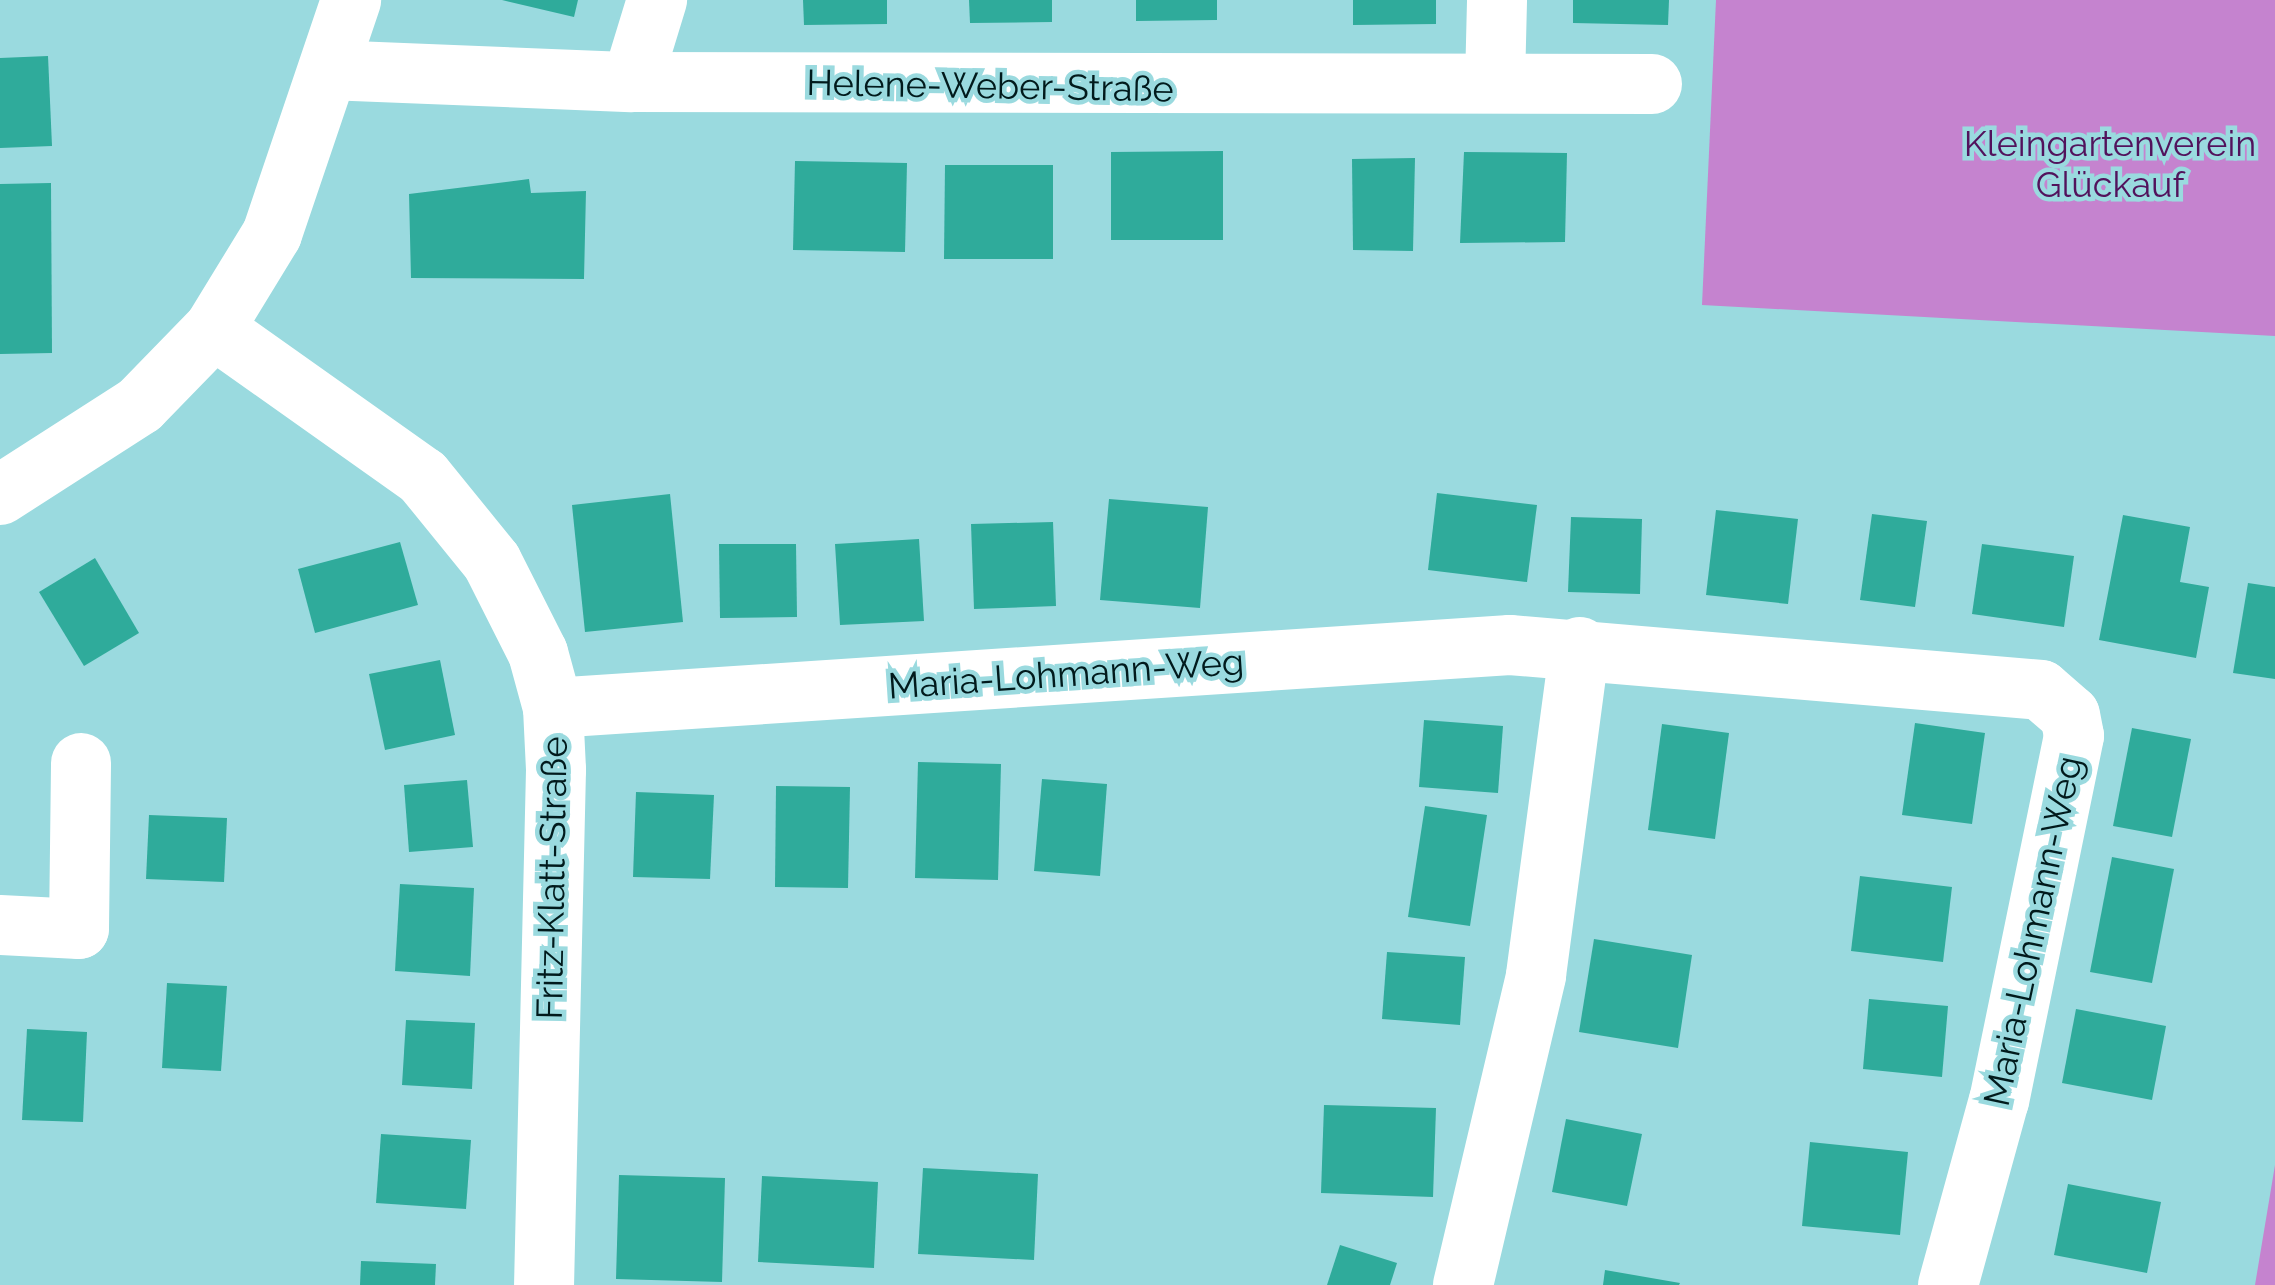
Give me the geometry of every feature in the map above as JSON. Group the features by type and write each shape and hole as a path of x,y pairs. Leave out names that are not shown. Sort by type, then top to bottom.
{"street":[{"path":"0,495 140,405 214,329 272,235 351,0"},
{"path":"632,82 657,0"},
{"path":"1495,83 1497,0"},
{"name":"Helene-Weber-Straße","path":"328,70 632,82 1652,84"},
{"name":"Fritz-Klatt-Straße","path":"214,329 384,443 435,490 516,603 553,708 544,1285"},
{"name":"Maria-Lohmann-Weg","path":"553,708 1510,645 2020,685 2057,698 2070,715 2074,736 2030,962 1948,1285"},
{"path":"1462,1285 1536,976 1580,647"},
{"path":"0,925 79,929 81,763"}],"green space":[{"name":"Kleingartenverein Glückauf","path":"1716,0 2275,0 2275,336 1702,305"},
{"path":"2275,1165 2275,1285 2255,1285"}],"building":[{"path":"502,0 578,0 574,17"},
{"path":"803,0 887,0 887,24 804,25"},
{"path":"969,0 1052,0 1052,22 970,23"},
{"path":"1136,0 1217,0 1217,20 1136,21"},
{"path":"1353,0 1436,0 1436,24 1353,25"},
{"path":"1573,0 1669,0 1668,25 1573,23"},
{"path":"48,56 52,146 0,148 0,58"},
{"path":"1223,151 1223,240 1111,240 1111,152"},
{"path":"1464,152 1567,153 1565,242 1460,243"},
{"path":"1415,158 1413,251 1353,250 1352,159"},
{"path":"795,161 907,163 905,252 793,250"},
{"path":"945,165 1053,165 1053,259 944,259"},
{"path":"529,179 531,193 586,191 584,279 411,278 409,194"},
{"path":"51,183 52,353 0,354 0,184"},
{"path":"1437,493 1537,505 1527,582 1428,570"},
{"path":"670,494 683,622 585,632 572,505"},
{"path":"1109,499 1208,507 1200,608 1100,600"},
{"path":"1716,510 1798,519 1788,604 1706,595"},
{"path":"1872,514 1927,521 1915,607 1860,600"},
{"path":"2123,515 2190,527 2180,582 2209,587 2196,658 2099,640"},
{"path":"1571,517 1642,519 1640,594 1568,592"},
{"path":"1053,522 1056,606 974,609 971,524"},
{"path":"919,539 924,621 840,625 835,544"},
{"path":"400,542 418,605 315,633 298,569"},
{"path":"719,544 796,544 797,617 720,618"},
{"path":"1982,544 2074,556 2064,627 1972,614"},
{"path":"95,558 139,633 84,666 39,592"},
{"path":"2248,583 2275,587 2275,679 2233,673"},
{"path":"440,660 455,735 385,750 369,674"},
{"path":"1424,720 1503,726 1498,793 1419,787"},
{"path":"1915,723 1985,733 1972,824 1902,815"},
{"path":"1662,724 1729,733 1715,839 1648,830"},
{"path":"2132,728 2191,739 2172,837 2113,826"},
{"path":"918,762 1001,764 998,880 915,878"},
{"path":"1042,779 1107,784 1100,876 1034,871"},
{"path":"467,780 473,847 409,852 404,785"},
{"path":"776,786 850,787 848,888 775,887"},
{"path":"636,792 714,795 710,879 633,877"},
{"path":"1425,806 1487,815 1470,926 1408,917"},
{"path":"149,815 227,818 224,882 146,879"},
{"path":"2112,857 2174,869 2152,983 2090,972"},
{"path":"1860,876 1952,887 1943,962 1851,951"},
{"path":"400,884 474,888 470,976 395,971"},
{"path":"1594,939 1692,955 1678,1048 1579,1032"},
{"path":"1387,952 1465,957 1460,1025 1382,1019"},
{"path":"167,983 227,986 221,1071 162,1068"},
{"path":"1869,999 1948,1006 1942,1077 1863,1069"},
{"path":"2076,1009 2166,1026 2152,1100 2062,1083"},
{"path":"406,1020 475,1023 472,1089 402,1085"},
{"path":"27,1029 87,1032 83,1122 22,1120"},
{"path":"1324,1105 1436,1108 1433,1197 1321,1193"},
{"path":"1566,1119 1642,1134 1627,1206 1552,1192"},
{"path":"381,1134 471,1140 466,1209 376,1203"},
{"path":"1810,1142 1908,1152 1900,1235 1802,1226"},
{"path":"923,1168 1038,1174 1034,1260 918,1254"},
{"path":"619,1175 725,1178 722,1282 616,1279"},
{"path":"762,1176 878,1182 874,1268 758,1262"},
{"path":"2068,1184 2161,1202 2147,1273 2054,1255"},
{"path":"1340,1245 1397,1263 1390,1285 1327,1285"},
{"path":"361,1261 436,1264 435,1285 360,1285"},
{"path":"1605,1270 1680,1283 1603,1285"}]}
